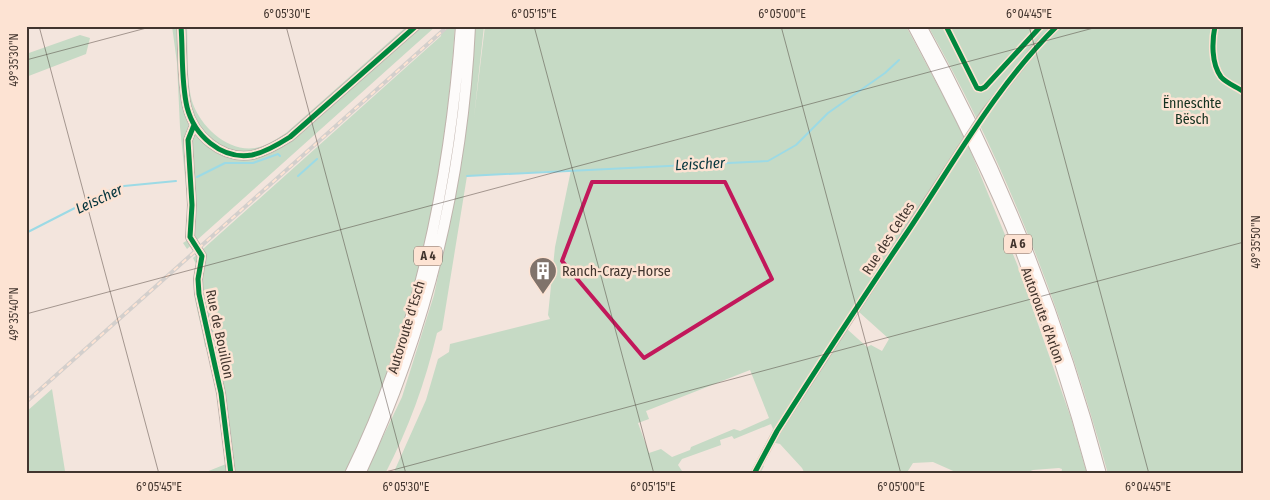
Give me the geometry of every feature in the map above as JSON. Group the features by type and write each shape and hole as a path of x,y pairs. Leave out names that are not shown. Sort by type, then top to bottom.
{"highway":[{"name":"Autoroute d'Esch","path":"350,474 373,424 401,351 431,242 448,156 461,26"},
{"name":"Autoroute d'Esch","path":"360,474 381,428 411,350 440,248 457,158 465,100 470,26"},
{"name":"Autoroute d'Arlon","path":"912,26 964,125 1017,242 1051,334 1093,474"},
{"name":"Autoroute d'Arlon","path":"921,26 991,162 1024,239 1059,331 1101,474"}],"main road":[{"path":"181,26 187,107 194,125 212,145 234,154 253,155 275,146 290,137 416,26"},
{"name":"Rue de Bouillon","path":"194,125 188,140 192,205 190,237 202,256 198,279 199,294 221,393 231,474"}],"street":[{"name":"Rue des Celtes","path":"754,474 777,431 984,114 1036,47 1057,26"}],"highlighted area":[{"path":"592,182 725,182 772,279 644,358 562,261"}],"green space":[{"path":"172,26 187,26 189,86 193,104 203,122 209,130 226,142 235,146 255,148 264,146 286,133 407,26 436,26 187,249 183,243 186,241 188,206 180,127 177,63"},
{"path":"442,26 455,26 443,141 434,199 422,256 408,313 390,368 369,422 344,474 201,474 226,464 221,412 207,347 205,347 195,295 194,274 196,264 193,258 441,36"},
{"path":"475,26 484,26 474,117 485,26 906,26 968,145 1017,264 1071,418 1087,474 1061,474 1062,469 1059,468 1033,470 1023,474 960,474 933,462 913,463 906,474 805,474 802,468 780,444 771,442 768,448 771,448 762,465 764,466 760,474 750,474 773,429 771,424 734,439 732,436 720,440 721,445 682,459 678,465 684,474 393,474 426,400 438,359 449,352 450,344 550,319 548,315 555,247 571,170 467,176 442,330 437,333 416,405 402,440 385,474 365,474 402,397 434,295 459,177","holes":["859,312 889,339 882,351 871,345 867,347 847,329","750,370 769,418 740,431 734,429 672,457 661,449 649,453 638,423 649,419 646,411"]},
{"name":"Ënneschte Bësch","path":"928,26 1244,26 1244,474 1108,474 1073,358 1032,244 984,134"},
{"path":"80,35 90,38 86,54 26,77 26,54"},
{"path":"52,389 65,471 59,474 26,474 26,412"}],"waterway":[{"name":"Leischer","path":"467,176 768,161 796,145 828,113 885,73 899,60"},
{"name":"Leischer","path":"197,177 225,163 253,163 278,154 280,156"},
{"name":"Leischer","path":"298,176 317,159"},
{"name":"Leischer","path":"26,233 108,191 124,186 176,181"}],"railway":[{"path":"26,402 448,26"}],"cycle path":[{"path":"181,26 184,87 187,107 191,117 202,136 210,143 230,154 241,156 262,152 290,137 416,26"},
{"path":"946,26 977,88 981,89 985,87 1041,26"},
{"path":"754,474 777,431 976,126 1014,74 1057,26"},
{"path":"1215,26 1213,38 1215,65 1223,79 1244,92"},
{"path":"194,125 188,140 192,205 190,237 202,256 198,279 199,294 221,393 231,474"}],"place":[{"name":"Ranch-Crazy-Horse","path":"543,295"}]}
